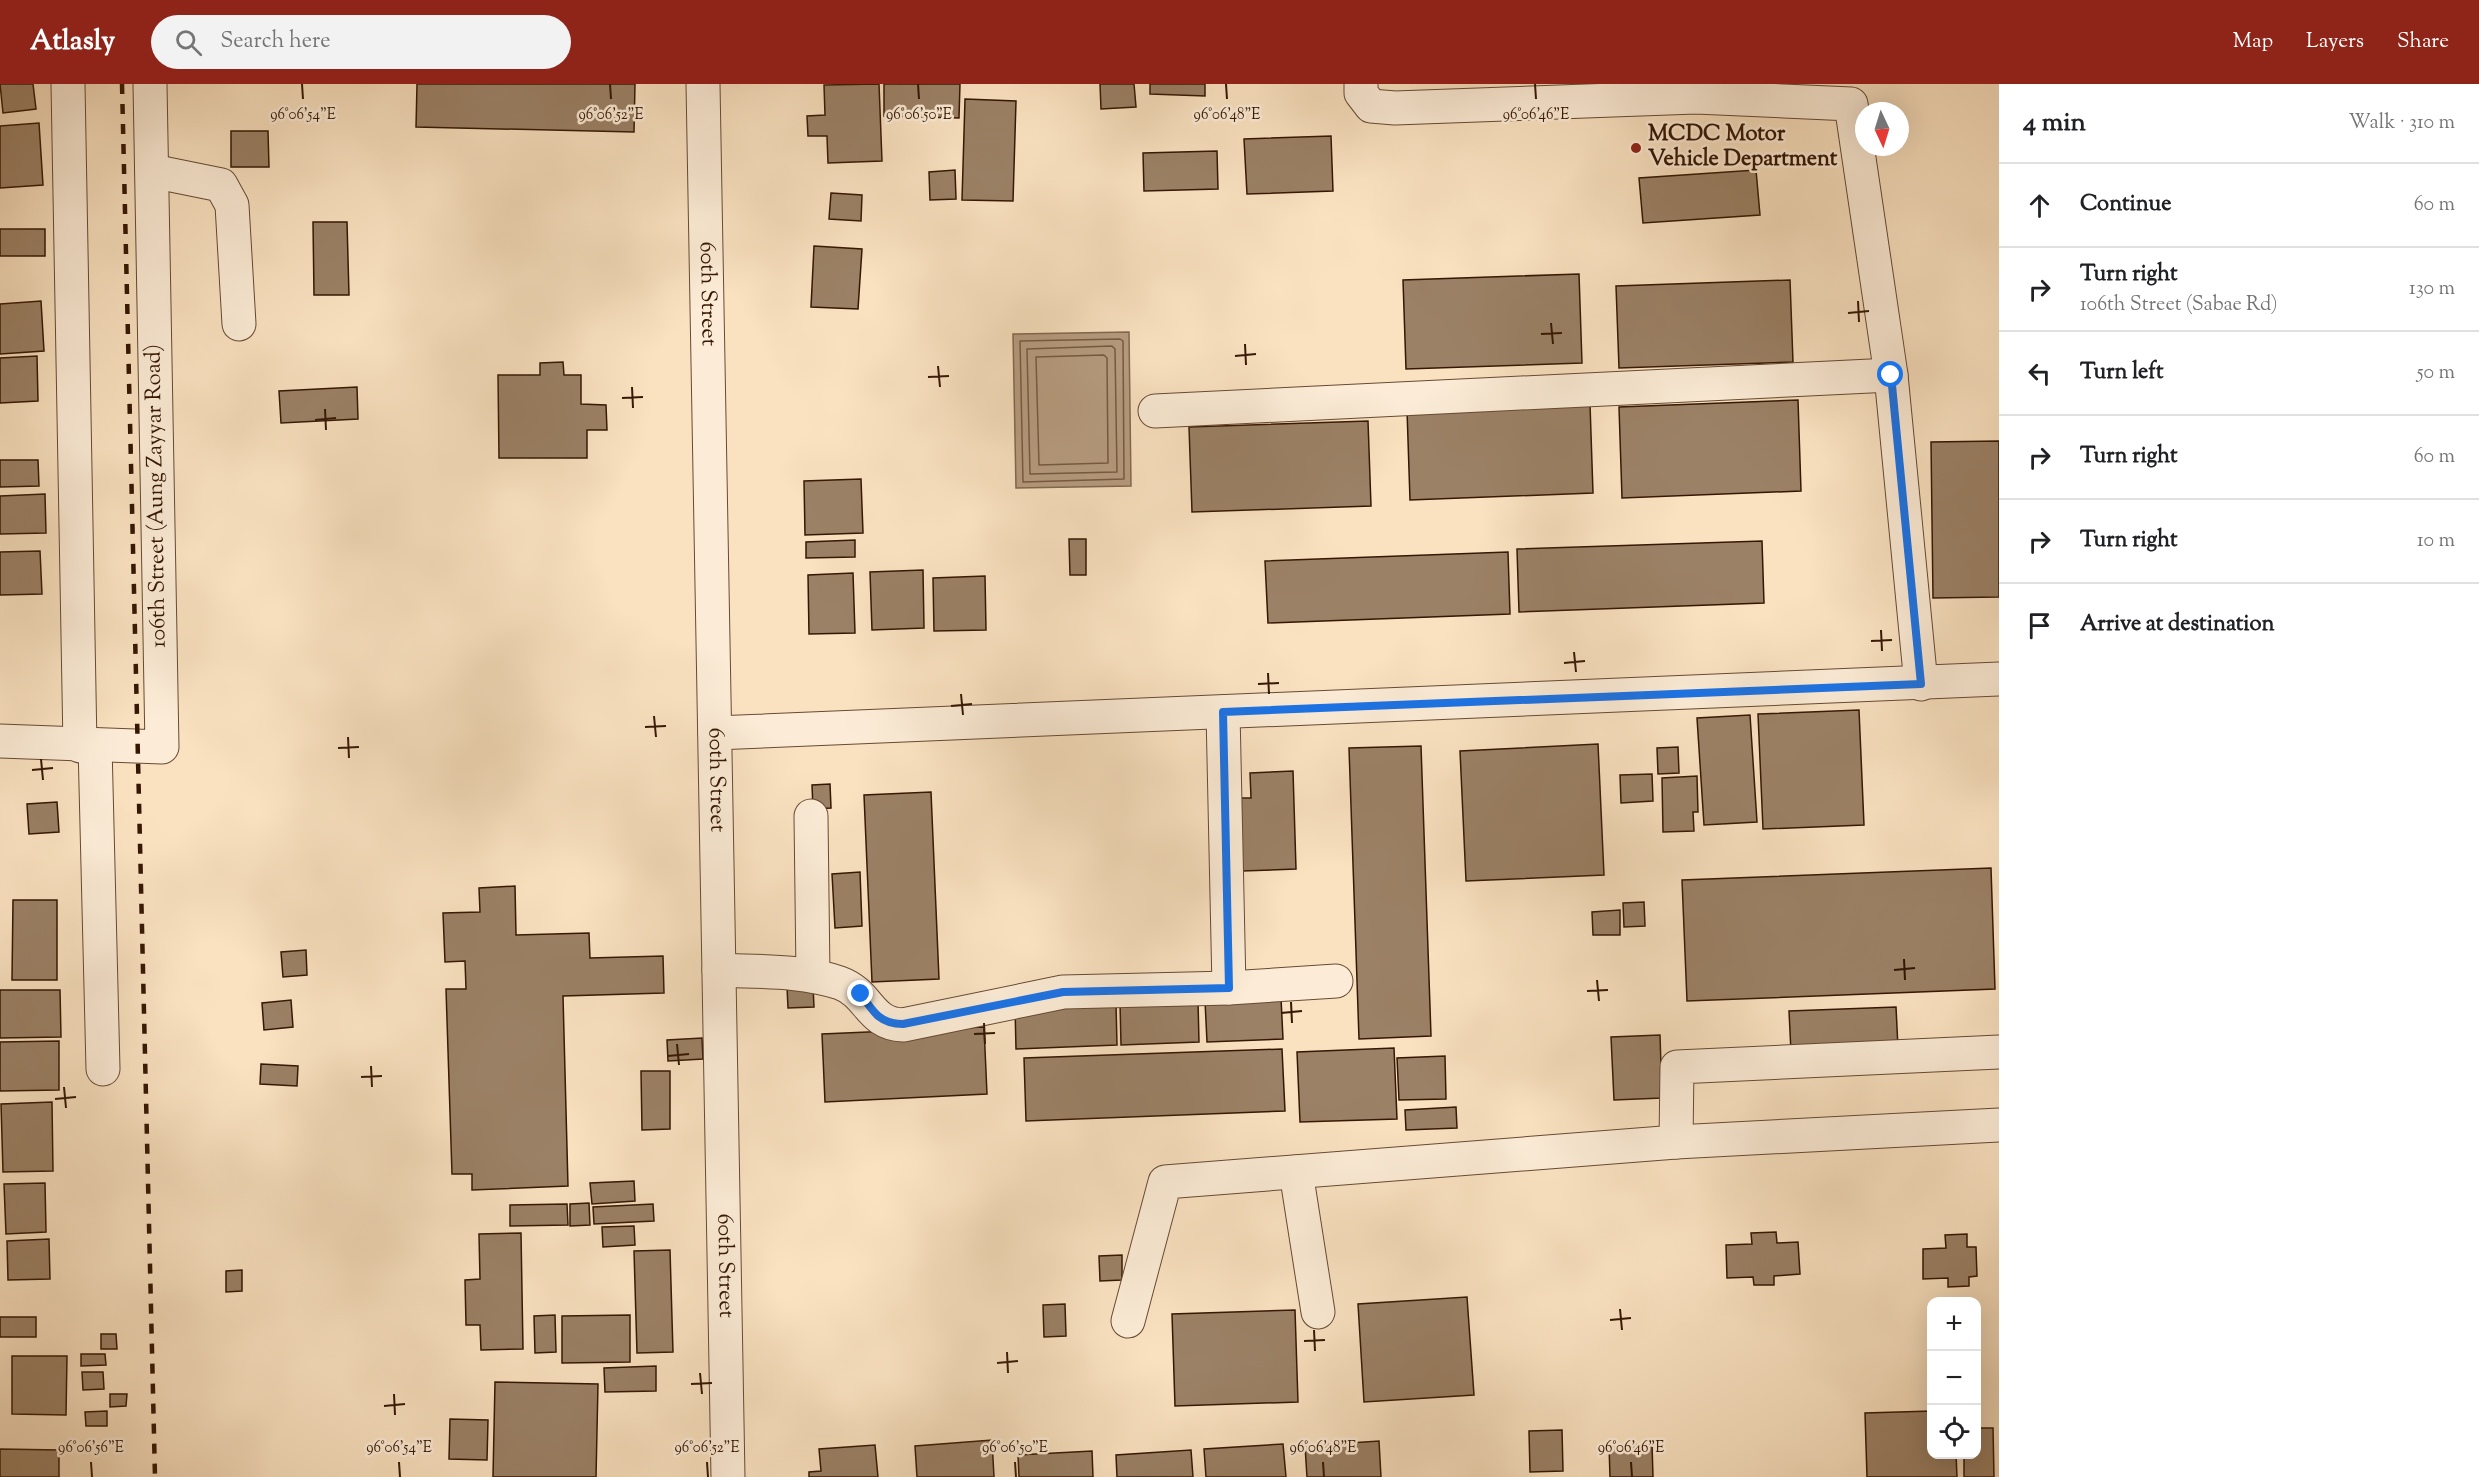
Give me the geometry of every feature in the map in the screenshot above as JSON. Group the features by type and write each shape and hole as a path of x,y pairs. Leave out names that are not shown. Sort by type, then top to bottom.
{"street":[{"path":"69,84 88,745 103,1069"},
{"name":"106th Street (Aung Zayyar Road)","path":"0,741 162,747 150,84"},
{"name":"60th Street","path":"703,84 728,1477"},
{"path":"1361,84 1361,93 1371,106 1395,108 1539,93 1696,91 1851,94 1891,375 1921,684"},
{"path":"152,171 221,185 232,205 239,324"},
{"path":"1155,411 1891,375"},
{"path":"715,733 1999,679"},
{"path":"1223,712 1229,988"},
{"path":"811,816 813,976"},
{"path":"719,970 813,976 842,984 861,994 879,1019 891,1024 903,1024 1063,992 1229,988 1336,981"},
{"path":"1676,1142 1677,1067 1999,1052"},
{"path":"1128,1321 1165,1182 1676,1142 1999,1125"},
{"path":"1296,1172 1317,1312"}],"water":[{"path":"1129,332 1131,486 1016,488 1013,334"}],"building":[{"path":"0,84 33,84 36,109 3,113"},
{"path":"417,84 635,84 634,132 416,127"},
{"path":"879,84 882,161 828,163 827,136 808,136 807,116 825,115 824,85"},
{"path":"884,84 960,84 959,118 884,116"},
{"path":"1100,84 1134,84 1136,107 1101,109"},
{"path":"1150,84 1205,84 1205,96 1150,94"},
{"path":"965,99 1016,101 1013,201 962,200"},
{"path":"39,123 43,185 0,188 0,126"},
{"path":"231,131 268,131 269,167 231,167"},
{"path":"1331,136 1333,191 1247,194 1244,139"},
{"path":"1217,151 1218,189 1144,191 1143,153"},
{"path":"955,170 956,199 930,200 929,172"},
{"path":"1756,170 1760,215 1643,223 1639,178"},
{"path":"831,193 862,195 861,221 829,219"},
{"path":"313,222 347,222 349,295 314,295"},
{"path":"0,229 45,229 45,256 0,256"},
{"path":"814,246 862,249 858,309 811,307"},
{"path":"1579,274 1582,363 1406,369 1403,280"},
{"path":"1790,280 1793,362 1619,368 1616,286"},
{"path":"41,301 44,351 0,354 0,304"},
{"path":"37,356 38,401 0,403 0,358"},
{"path":"563,362 564,375 581,375 581,404 606,405 607,430 587,430 587,458 499,458 498,375 540,375 540,363"},
{"path":"357,387 358,419 281,423 279,391"},
{"path":"1798,400 1801,491 1622,498 1619,407"},
{"path":"1590,404 1593,493 1410,500 1407,410"},
{"path":"1368,421 1371,506 1192,512 1189,427"},
{"path":"1999,441 1999,597 1933,598 1931,442"},
{"path":"0,460 38,460 39,486 0,487"},
{"path":"861,479 863,533 805,535 804,481"},
{"path":"45,494 46,533 0,534 0,496"},
{"path":"1069,539 1086,539 1086,575 1070,575"},
{"path":"855,540 855,557 806,558 806,542"},
{"path":"1762,541 1764,603 1519,612 1517,549"},
{"path":"40,551 42,594 0,595 0,552"},
{"path":"1508,552 1510,614 1268,623 1265,561"},
{"path":"923,570 924,628 872,630 870,572"},
{"path":"853,573 855,633 809,634 808,575"},
{"path":"985,576 986,630 934,631 933,578"},
{"path":"1859,710 1864,825 1763,829 1758,714"},
{"path":"1750,715 1757,822 1704,825 1697,718"},
{"path":"1598,744 1604,875 1466,881 1460,751"},
{"path":"1421,746 1431,1036 1359,1039 1349,748"},
{"path":"1678,747 1679,773 1658,774 1657,748"},
{"path":"1293,771 1296,869 1242,871 1240,798 1251,798 1250,773"},
{"path":"1652,774 1653,801 1621,803 1620,775"},
{"path":"1697,776 1698,812 1693,812 1694,831 1663,832 1662,778"},
{"path":"830,784 831,808 813,809 812,785"},
{"path":"931,792 939,979 872,982 864,795"},
{"path":"57,802 59,832 29,834 27,804"},
{"path":"1991,868 1995,989 1687,1001 1682,880"},
{"path":"860,872 862,926 835,928 832,874"},
{"path":"515,886 516,935 589,933 590,958 663,956 664,993 563,996 568,1186 472,1190 472,1174 452,1174 446,989 466,989 465,961 445,962 443,913 480,912 479,888"},
{"path":"13,900 57,900 57,980 12,980"},
{"path":"1644,902 1645,926 1624,927 1623,903"},
{"path":"1620,910 1620,935 1593,935 1592,912"},
{"path":"306,950 307,975 283,977 281,952"},
{"path":"813,986 814,1007 788,1008 787,987"},
{"path":"0,990 60,990 61,1037 0,1038"},
{"path":"1281,998 1283,1039 1207,1042 1205,1001"},
{"path":"291,1000 293,1027 264,1030 262,1003"},
{"path":"1198,1001 1199,1042 1121,1045 1120,1003"},
{"path":"1116,1004 1117,1045 1016,1049 1015,1007"},
{"path":"1896,1007 1898,1048 1791,1052 1789,1011"},
{"path":"984,1027 987,1094 825,1102 822,1034"},
{"path":"1660,1035 1662,1098 1614,1100 1611,1037"},
{"path":"702,1038 703,1059 668,1061 667,1040"},
{"path":"59,1041 59,1090 0,1091 0,1042"},
{"path":"1394,1048 1397,1119 1300,1122 1297,1052"},
{"path":"1282,1049 1285,1111 1026,1121 1024,1058"},
{"path":"1445,1056 1446,1099 1399,1100 1397,1058"},
{"path":"261,1064 298,1066 297,1086 260,1084"},
{"path":"641,1071 670,1071 670,1129 642,1130"},
{"path":"52,1102 53,1171 3,1172 1,1104"},
{"path":"1456,1107 1457,1128 1406,1130 1405,1110"},
{"path":"634,1181 635,1201 592,1204 590,1183"},
{"path":"45,1183 46,1232 6,1234 4,1184"},
{"path":"589,1203 590,1225 570,1226 570,1204"},
{"path":"567,1204 568,1225 510,1226 510,1205"},
{"path":"653,1204 654,1221 594,1224 593,1207"},
{"path":"634,1226 635,1245 603,1247 602,1227"},
{"path":"1776,1232 1777,1243 1798,1242 1800,1274 1774,1276 1774,1285 1754,1285 1753,1277 1727,1278 1726,1245 1752,1244 1751,1233"},
{"path":"521,1233 523,1349 481,1350 480,1325 466,1325 465,1280 480,1279 479,1234"},
{"path":"1967,1234 1967,1247 1976,1247 1977,1276 1969,1277 1969,1286 1948,1287 1948,1278 1923,1279 1923,1249 1946,1248 1945,1235"},
{"path":"49,1239 50,1279 8,1280 7,1241"},
{"path":"670,1250 673,1352 637,1353 634,1251"},
{"path":"1122,1255 1122,1280 1100,1281 1099,1256"},
{"path":"242,1270 242,1291 226,1292 226,1271"},
{"path":"1467,1297 1474,1395 1364,1402 1358,1304"},
{"path":"1065,1304 1066,1336 1044,1337 1043,1305"},
{"path":"1295,1310 1298,1402 1175,1406 1172,1314"},
{"path":"555,1315 556,1352 535,1353 534,1316"},
{"path":"630,1315 630,1362 562,1363 562,1316"},
{"path":"0,1317 36,1317 36,1337 0,1337"},
{"path":"101,1334 116,1334 117,1349 101,1349"},
{"path":"81,1354 105,1354 106,1365 81,1366"},
{"path":"12,1356 67,1356 66,1415 12,1414"},
{"path":"656,1366 656,1391 605,1392 604,1368"},
{"path":"82,1372 103,1372 104,1389 83,1390"},
{"path":"495,1382 598,1384 596,1477 493,1477"},
{"path":"110,1394 127,1394 126,1406 110,1407"},
{"path":"107,1411 107,1426 86,1426 85,1412"},
{"path":"1927,1411 1927,1459 1956,1459 1957,1477 1867,1477 1865,1413"},
{"path":"450,1419 488,1420 487,1460 449,1459"},
{"path":"1981,1428 1993,1428 1994,1477 1964,1477 1964,1459 1981,1459"},
{"path":"1562,1430 1563,1471 1530,1472 1529,1431"},
{"path":"992,1440 994,1477 917,1477 915,1446"},
{"path":"1379,1441 1381,1477 1307,1477 1305,1446"},
{"path":"1283,1444 1286,1477 1206,1477 1204,1449"},
{"path":"1652,1444 1653,1477 1610,1477 1609,1445"},
{"path":"875,1445 878,1477 809,1477 809,1472 821,1471 819,1449"},
{"path":"0,1449 59,1450 59,1477 0,1477"},
{"path":"1191,1450 1193,1477 1117,1477 1116,1455"},
{"path":"1092,1451 1093,1477 1019,1477 1018,1455"}],"railway":[{"path":"122,84 155,1477"}],"place":[{"name":"MCDC Motor Vehicle Department","path":"1636,148"}],"route":[{"path":"861,994 879,1019 891,1024 903,1024 1063,992 1229,988 1223,712 1921,684 1891,375"}]}
